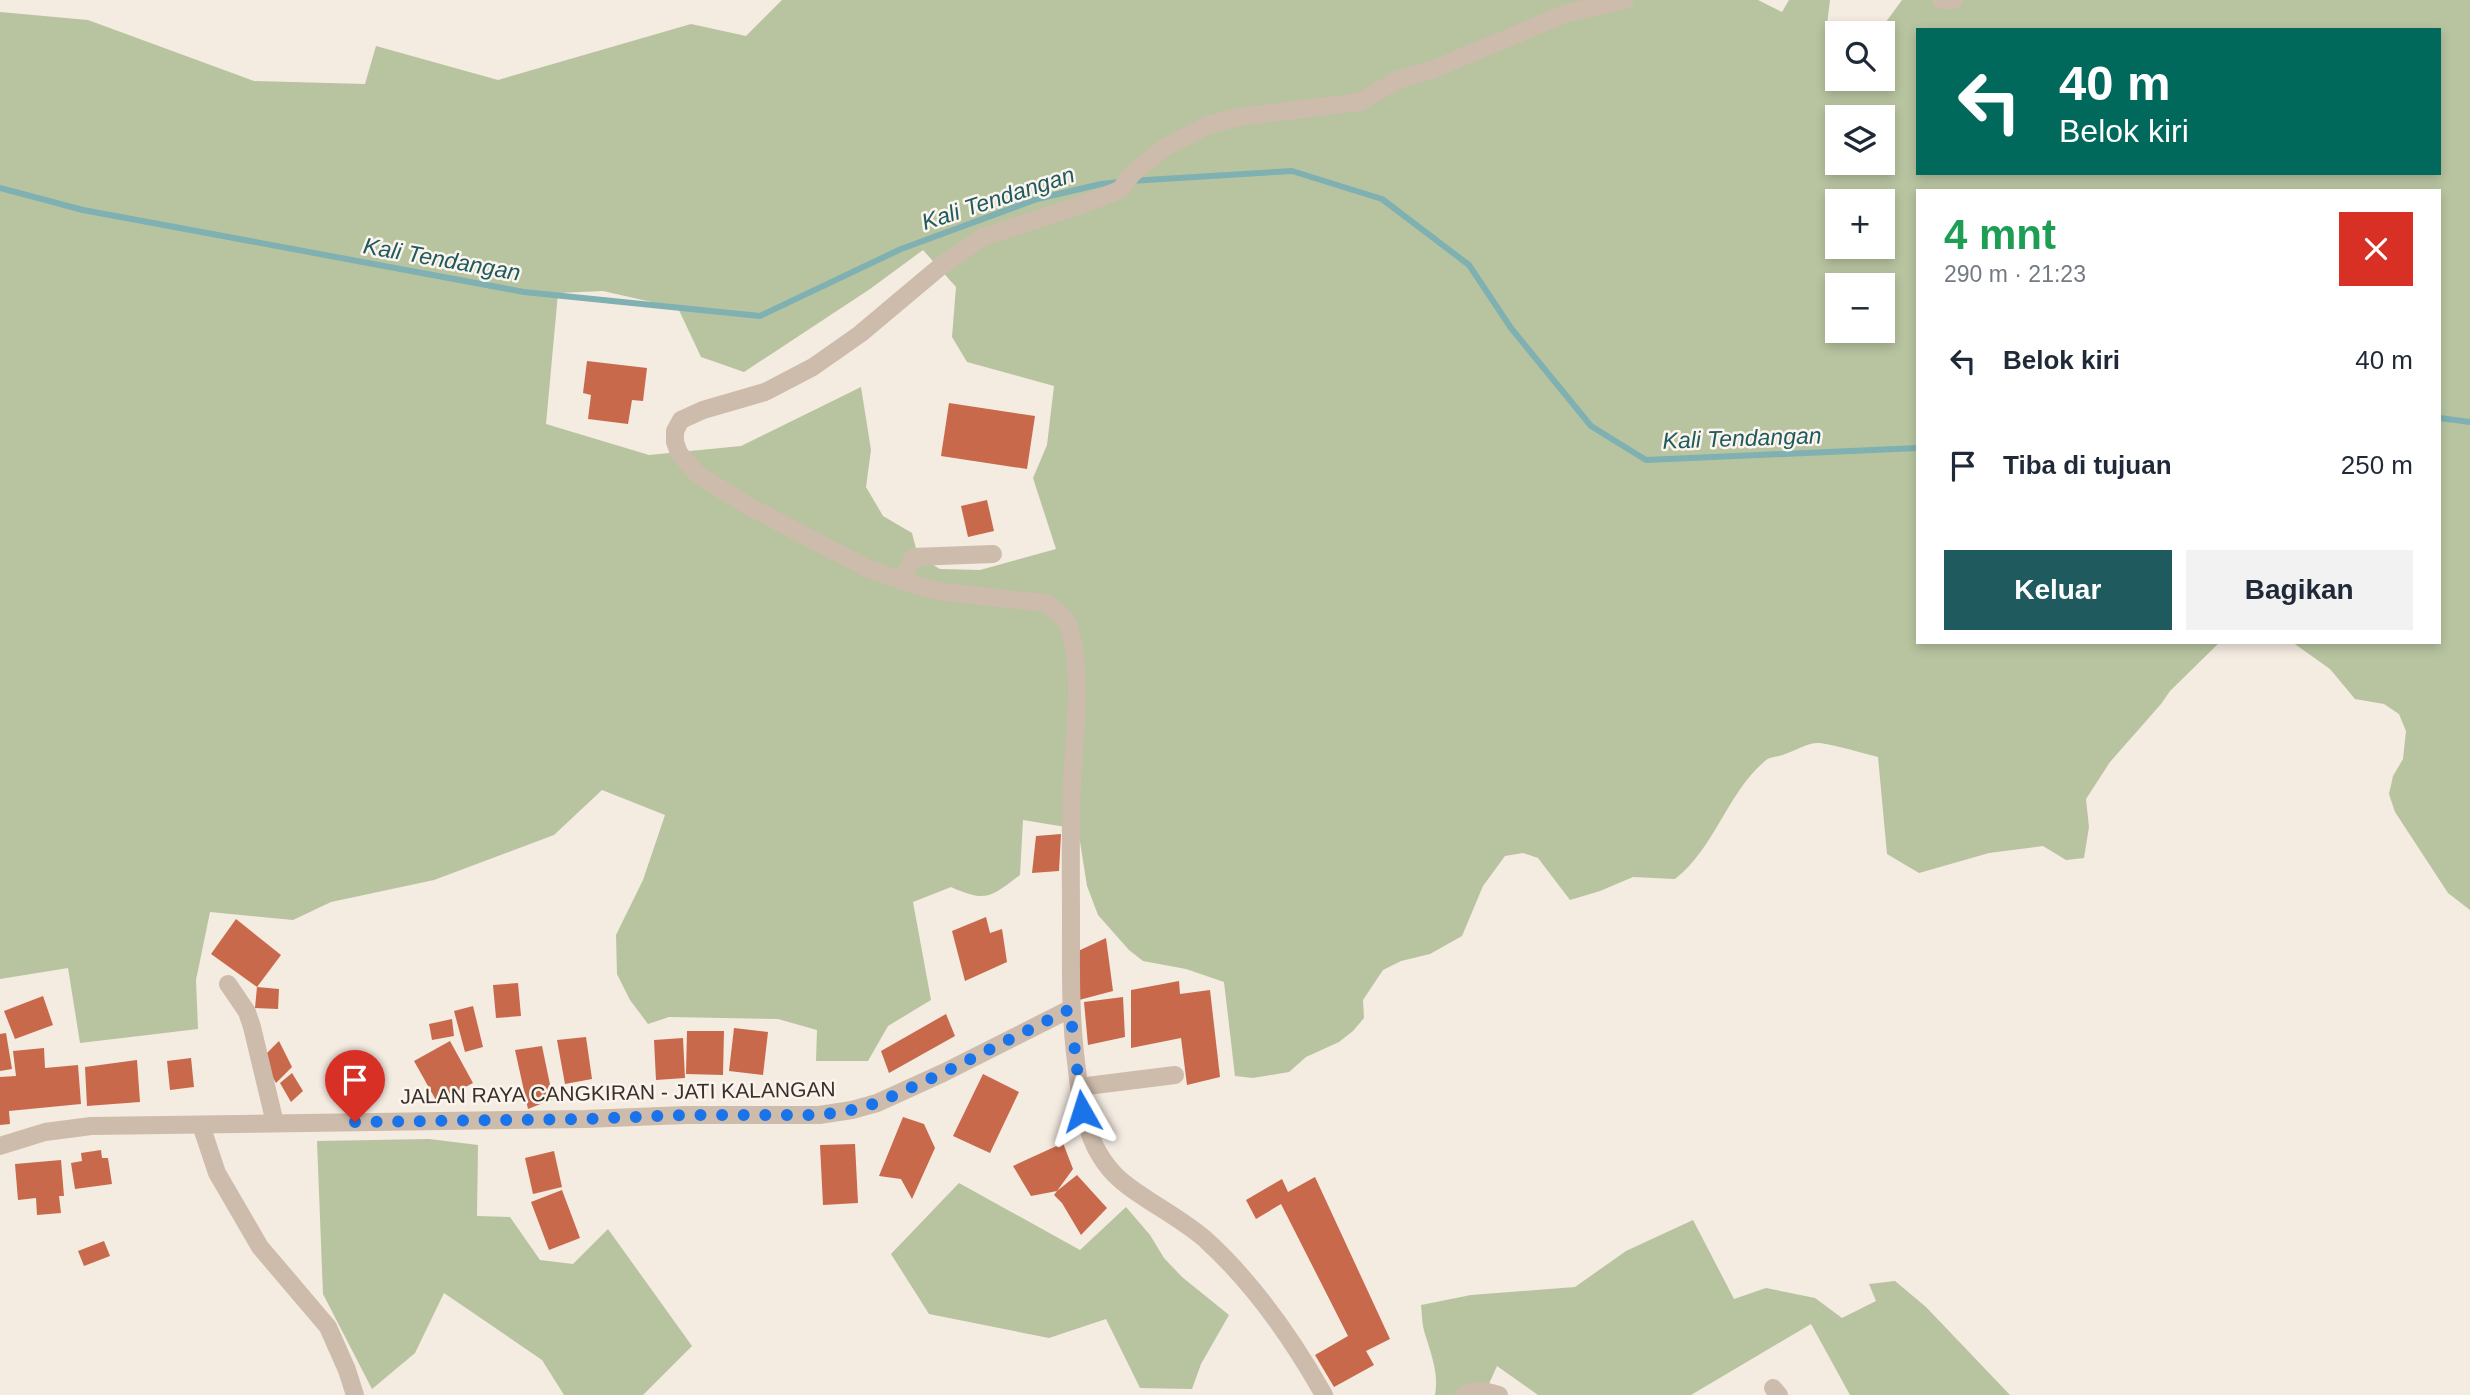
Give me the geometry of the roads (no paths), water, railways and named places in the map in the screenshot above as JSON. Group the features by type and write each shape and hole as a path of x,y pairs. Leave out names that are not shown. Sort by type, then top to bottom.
{"street":[{"path":"1324,1395 1300,1352 1265,1302 1236,1270 1205,1239 1125,1184 1105,1164 1090,1140 1082,1111 1070,1009 1071,819 1076,668 1068,624 1057,610 1046,603 944,592 869,569 750,507 697,474 679,453 675,431 681,420 765,392 813,367 860,334 941,266 983,237 1120,190 1132,174 1165,147 1208,125 1239,117 1360,102 1397,79 1434,69 1567,13 1625,0"},
{"path":"1941,0 1954,0"},
{"path":"902,581 913,557 993,554"},
{"path":"228,984 247,1012 275,1123"},
{"name":"JALAN RAYA CANGKIRAN - JATI KALANGAN","path":"0,1146 45,1132 71,1128 685,1115 820,1115 877,1103 1070,1009"},
{"path":"1079,1087 1175,1075"},
{"path":"201,1125 217,1174 260,1247 328,1327 355,1395"},
{"path":"1464,1395 1473,1391 1488,1391 1499,1395"}],"waterway":[{"name":"Kali Tendangan","path":"1130,181 1292,171 1382,199 1469,265 1511,328 1591,426 1646,460 1916,448"},
{"name":"Kali Tendangan","path":"0,188 83,210 524,292 760,316 901,249 1037,199 1119,182"},
{"name":"Kali Tendangan","path":"2441,418 2470,422"}]}
